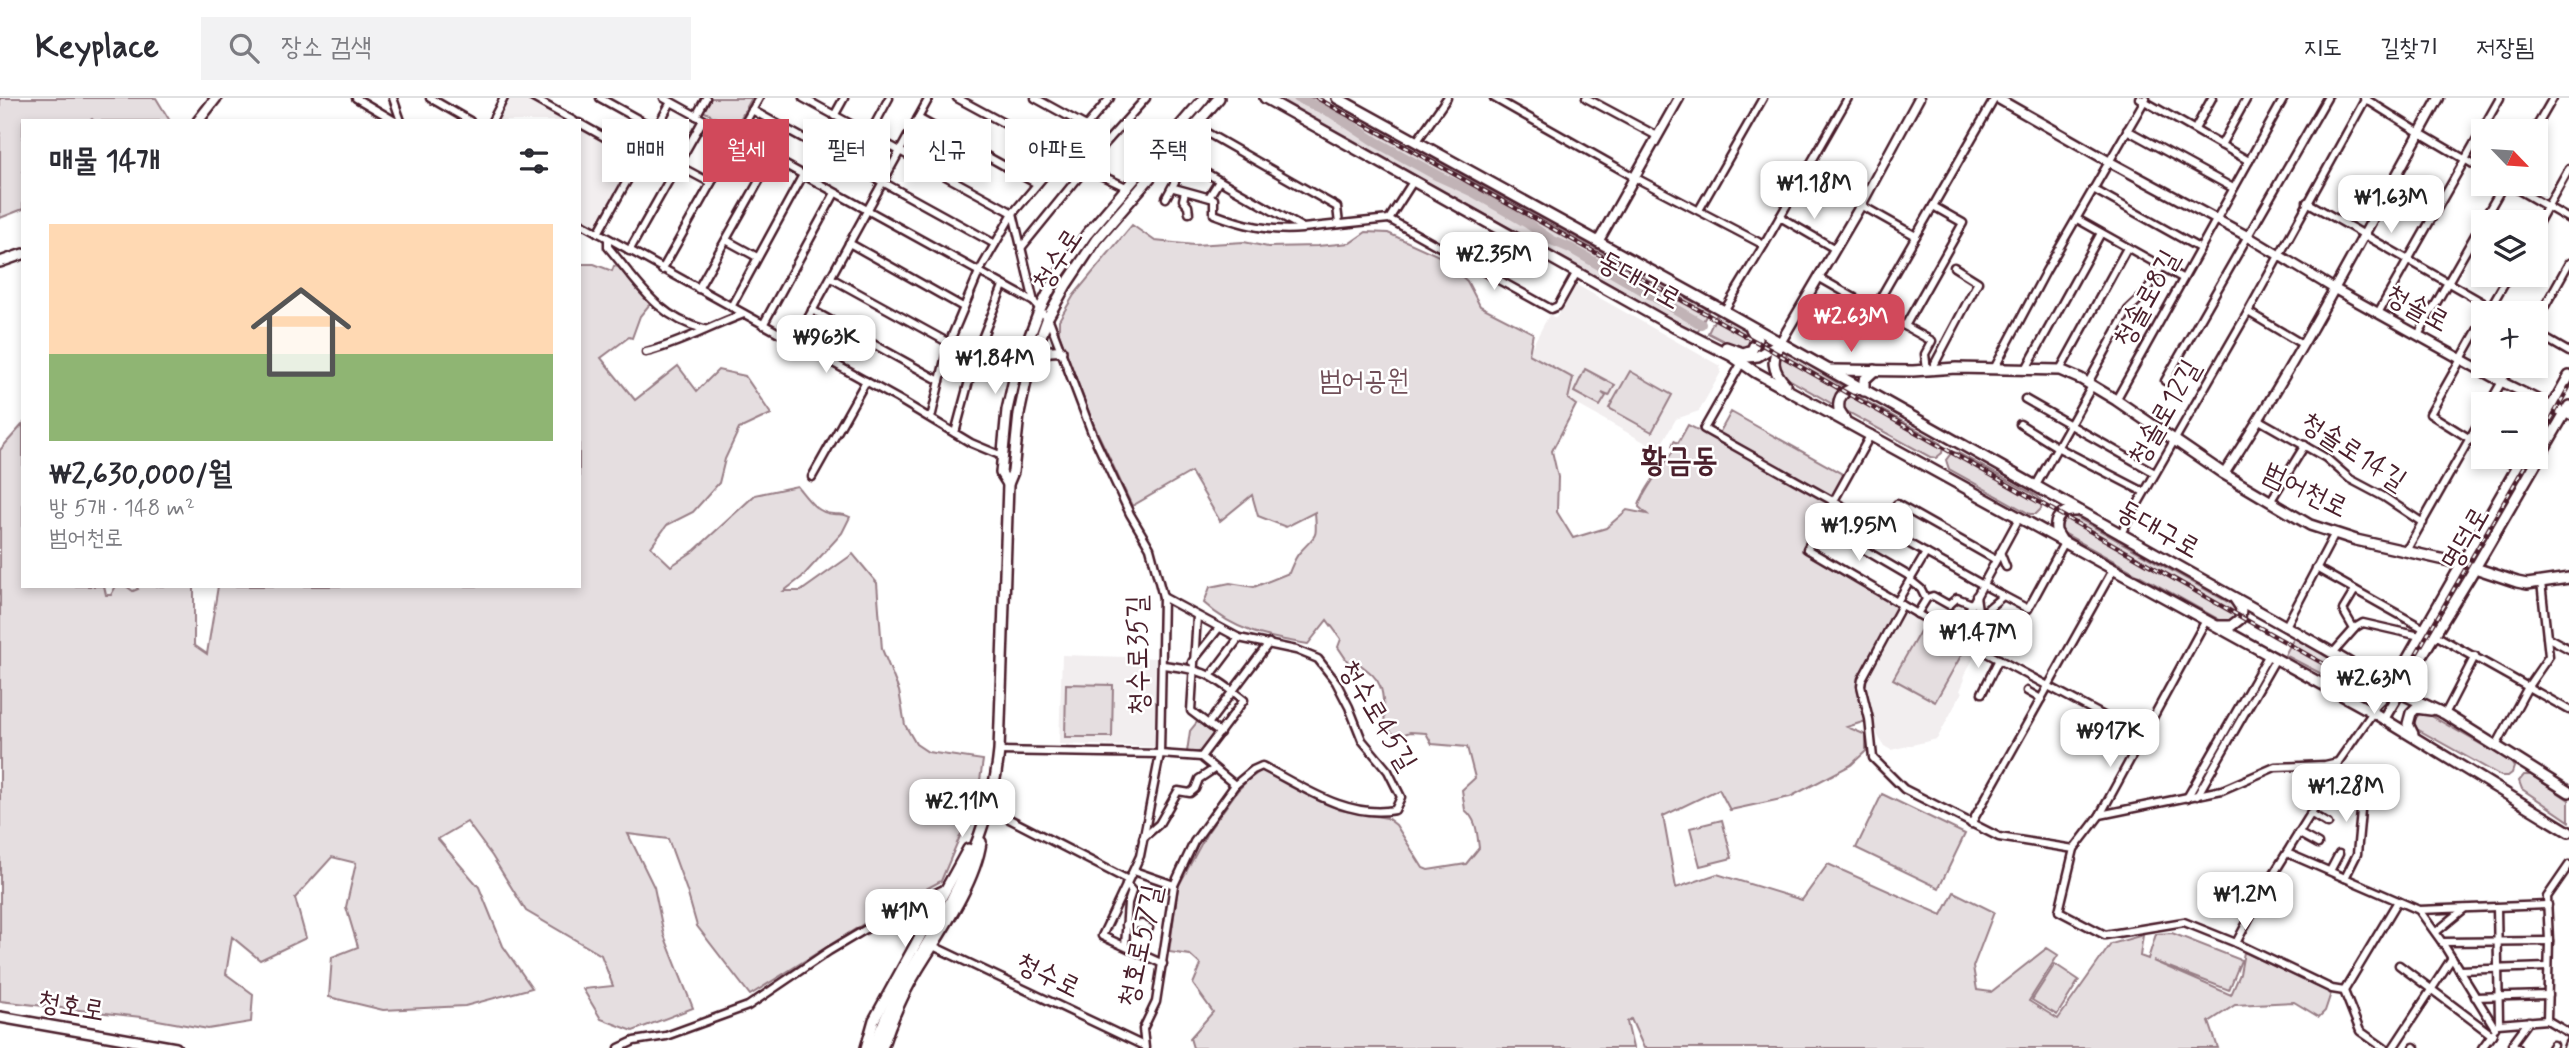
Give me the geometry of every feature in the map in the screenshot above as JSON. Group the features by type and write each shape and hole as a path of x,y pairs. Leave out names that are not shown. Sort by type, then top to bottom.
{"main road":[{"path":"200,119 216,98"},
{"name":"청수로","path":"1008,484 1001,473 1007,410 1037,305 1087,234 1204,98"},
{"name":"동대구로","path":"1337,98 1780,342 2286,626 2345,660 2393,696 2442,713 2569,792"},
{"name":"청수로","path":"1201,119 1218,100"},
{"name":"동대구로","path":"1270,100 2206,622 2384,718 2569,832"},
{"name":"청수로","path":"882,1048 898,1005 952,916 975,864 997,774 1008,484 1013,472 1019,414 1028,372 1048,317 1066,285 1096,240 1146,182"},
{"path":"0,262 21,255"},
{"path":"1704,342 1741,353 1751,351 1757,344 1756,335 1742,321"},
{"path":"1737,360 1758,356 1780,342"},
{"path":"1780,342 1772,360 1774,369 1791,390"},
{"path":"1028,372 1042,353 1061,351"},
{"name":"범어천로","path":"1827,370 2060,370 2116,400 2224,474 2311,525 2463,564 2517,582 2569,579"},
{"path":"1851,423 1840,414 1839,401 1847,390 1862,390 1864,380 1875,370"},
{"path":"2548,412 2569,376"},
{"name":"명덕로","path":"2393,696 2475,568 2568,411"},
{"name":"명덕로","path":"2393,696 2422,632 2516,469"},
{"path":"2064,543 2056,531 2057,519 2067,511 2080,512"},
{"path":"2206,622 2226,627 2237,622 2241,608 2232,596"},
{"path":"2333,691 2345,693 2358,684 2356,670 2345,660"},
{"path":"2343,696 2365,702 2393,696"},
{"path":"2384,718 2393,696"},
{"path":"2393,696 2393,714 2403,730"},
{"path":"2371,711 2379,701"},
{"path":"2416,738 2408,724 2413,710 2416,708 2442,713"},
{"name":"청수로","path":"873,1048 887,1012 933,932 983,827"},
{"name":"청수로","path":"866,1048 874,1020 969,847 983,827"},
{"name":"청호로","path":"0,1017 176,1048"}],"street":[{"path":"356,98 392,119"},
{"path":"393,98 400,119"},
{"path":"430,98 467,119"},
{"path":"493,119 505,98"},
{"path":"533,98 570,119"},
{"path":"600,98 638,119"},
{"path":"696,116 706,98"},
{"path":"747,119 759,98"},
{"path":"804,98 840,119"},
{"path":"835,116 844,98"},
{"path":"878,119 890,98"},
{"path":"890,168 929,98"},
{"path":"957,98 1005,125"},
{"path":"1035,98 1073,119"},
{"path":"1092,119 1110,98"},
{"path":"1110,139 1146,98"},
{"path":"1417,141 1447,98"},
{"path":"1494,98 1634,177 1764,245"},
{"path":"1586,98 1657,136"},
{"path":"1699,211 1763,98"},
{"path":"1724,311 1847,98"},
{"path":"1780,342 1861,205 1919,98"},
{"path":"1874,309 1996,98"},
{"name":"청솔로","path":"1996,98 2216,218 2333,288 2502,382 2568,411"},
{"path":"2195,129 2212,98"},
{"path":"2221,145 2247,98"},
{"name":"청솔로8길","path":"2116,400 2284,98"},
{"path":"2165,381 2327,98"},
{"path":"2365,98 2471,163"},
{"name":"청솔로12길","path":"2120,535 2248,312 2365,98"},
{"name":"청솔로14길","path":"2224,474 2259,420 2440,98"},
{"path":"2378,313 2500,98"},
{"path":"2541,119 2553,98"},
{"path":"1598,242 1677,99"},
{"path":"1994,369 2143,99 2249,161"},
{"path":"660,119 667,100 703,120 689,144"},
{"path":"752,110 803,138"},
{"path":"918,118 1037,184 1013,213 979,272 963,307 949,343 931,418"},
{"path":"581,124 602,136"},
{"path":"2127,130 2233,188"},
{"path":"1211,135 1337,207 1339,225"},
{"path":"890,147 1013,213 1037,305"},
{"path":"731,307 803,175 789,167"},
{"path":"2545,210 2569,168"},
{"path":"662,270 711,183 689,171"},
{"path":"1211,177 1303,228"},
{"path":"1110,180 1128,188"},
{"path":"1389,219 1414,180"},
{"path":"1209,197 1219,181"},
{"path":"598,233 626,182"},
{"path":"629,251 668,182"},
{"path":"698,289 759,182"},
{"path":"815,182 1037,305 1048,317"},
{"path":"795,342 882,182 995,244"},
{"path":"1021,248 1074,182"},
{"path":"1166,198 1177,182"},
{"path":"1174,188 1214,199 1214,215 1245,225 1282,231 1389,219 1551,309 1558,306 1577,272"},
{"path":"2093,189 2199,248"},
{"path":"1185,192 1183,200 1189,213"},
{"path":"763,325 835,193"},
{"path":"2418,335 2499,196"},
{"path":"2528,196 2569,219"},
{"path":"2307,202 2475,301"},
{"path":"1861,205 1916,236"},
{"path":"1905,326 1963,223 1933,206"},
{"path":"1780,217 1835,249"},
{"path":"2077,219 2182,278"},
{"path":"581,223 955,433 1002,456"},
{"path":"2026,369 2101,233"},
{"path":"608,240 607,247 651,300 668,315 704,329"},
{"path":"726,240 757,257"},
{"path":"849,243 963,307"},
{"path":"2060,370 2127,248"},
{"path":"2548,301 2569,263"},
{"path":"1930,369 1978,282 1954,267"},
{"path":"2035,487 2129,310 2145,294 2161,267"},
{"path":"1818,277 1932,341 1925,354 1930,369"},
{"path":"831,278 949,343"},
{"path":"955,433 977,351 1003,286"},
{"path":"812,310 940,381"},
{"path":"2248,312 2302,344"},
{"path":"646,352 669,346 744,314"},
{"name":"청수로35길","path":"1048,317 1092,433 1130,514 1150,548 1163,597 1160,754 1140,856 1102,936 1163,964"},
{"path":"688,324 691,331 689,336"},
{"path":"2548,340 2569,352"},
{"path":"2469,440 2430,414 2471,341"},
{"path":"1737,360 1704,429 2028,609 2064,543"},
{"path":"2497,392 2504,378"},
{"path":"812,477 866,381"},
{"path":"2025,399 2155,473"},
{"name":"청솔로14길","path":"2259,420 2305,445 2336,465 2350,479 2384,496 2423,523"},
{"path":"2020,424 2057,447 2144,492"},
{"path":"1871,434 1807,549 1955,636 2143,737"},
{"path":"2406,551 2471,436"},
{"path":"2270,502 2305,445"},
{"path":"1883,529 1898,504 1996,560"},
{"path":"1955,636 2019,518"},
{"path":"1820,524 1910,578 1926,599"},
{"path":"2286,626 2335,533"},
{"path":"1926,552 1910,578 1862,679 1873,758 1904,789 1999,837 2074,849"},
{"path":"2000,552 2006,566"},
{"path":"2316,568 2422,632"},
{"path":"1971,824 2113,570"},
{"path":"2496,747 2529,685 2549,656 2541,582"},
{"path":"2354,629 2341,606 2355,590"},
{"path":"1917,614 1926,599 1933,596 1949,605 1957,598 1972,604"},
{"path":"1976,596 1979,617 1986,636 1979,649"},
{"path":"1979,617 2003,596"},
{"name":"청수로45길","path":"1163,597 1239,638 1269,643 1318,659 1336,682 1362,740 1388,771 1401,797 1395,810 1378,813 1343,807 1262,766 1253,769 1235,785"},
{"path":"1197,616 1191,711 1220,733"},
{"path":"1979,617 2004,631"},
{"path":"2206,622 2100,815 2074,849 2059,911 2105,935 2184,922 2236,943 2332,989 2344,991"},
{"path":"2333,653 2361,624 2435,633 2569,709"},
{"path":"1192,665 1219,628"},
{"path":"2547,637 2569,649"},
{"path":"1211,674 1239,638"},
{"path":"1208,724 1269,643"},
{"path":"2442,713 2475,656"},
{"path":"2186,798 2199,783 2272,658"},
{"path":"1982,693 1999,659"},
{"path":"1163,665 1192,665 1211,674 1244,700 1201,757"},
{"path":"2026,691 2040,699"},
{"path":"2236,943 2298,833 2336,773 2338,762 2371,711"},
{"path":"999,751 1201,757 1235,785"},
{"path":"2100,815 2221,790 2275,767 2338,762"},
{"path":"1143,838 1160,824 1178,791 1190,793 1199,779 1214,769"},
{"path":"2336,773 2362,800 2357,854 2345,878"},
{"path":"2197,796 2199,783"},
{"name":"청호로57길","path":"1144,1047 1143,1029 1156,1002 1174,885 1194,842 1235,785"},
{"path":"2321,795 2339,807"},
{"path":"988,808 1127,882 1132,891 1125,946"},
{"path":"2310,813 2328,824"},
{"path":"2298,833 2318,844"},
{"path":"2287,853 2419,910 2548,905"},
{"path":"2330,871 2339,854"},
{"path":"2547,1020 2547,897 2569,865"},
{"path":"1134,871 1174,885"},
{"path":"619,1048 634,1041 644,1044 747,1006 828,951 876,923 948,888"},
{"path":"2344,991 2399,901"},
{"path":"2482,1048 2495,1028 2498,996 2497,908"},
{"path":"2436,932 2464,909"},
{"path":"2419,910 2436,932 2495,1028"},
{"path":"1126,925 1142,924 1149,928"},
{"path":"2442,942 2549,941"},
{"name":"청수로","path":"933,946 1144,1047"},
{"path":"2393,1048 2452,958"},
{"path":"2399,965 2432,990 2495,1028 2547,1020 2569,1033"},
{"path":"2459,970 2549,967"},
{"path":"2344,991 2360,1031 2384,1048"},
{"path":"2476,997 2548,995"},
{"path":"2518,1048 2512,1044 2529,1021"}],"shaded area":[{"path":"508,98 529,98 566,119 496,119"},
{"path":"581,128 602,140 602,182 622,182 599,225 594,226 581,219"},
{"path":"1575,284 1720,366 1721,372 1699,411 1676,419 1661,445 1655,448 1567,399 1574,381 1528,354 1549,315 1556,318"},
{"path":"1908,611 1976,654 1963,677 1965,679 1960,691 1962,692 1937,739 1891,750 1884,746 1877,734 1865,682 1902,613"},
{"path":"1062,655 1159,658 1156,747 1059,744"}],"green space":[{"path":"0,98 156,98 169,119 21,119 21,210 0,218"},
{"path":"711,98 752,98 740,119 718,119 703,111"},
{"path":"1278,98 1319,98 1709,310 1697,333"},
{"name":"범어공원","path":"1132,225 1155,241 1194,245 1244,242 1268,247 1317,246 1350,243 1366,232 1388,233 1439,256 1467,281 1480,306 1533,333 1529,354 1573,378 1568,399 1576,405 1552,451 1558,477 1557,512 1573,538 1606,528 1627,510 1647,514 1639,507 1640,502 1675,448 1672,446 1674,441 1678,443 1688,425 1716,439 1731,412 1844,475 1802,551 1895,605 1897,610 1859,677 1858,686 1866,721 1847,727 1866,735 1866,751 1851,765 1790,797 1730,810 1719,789 1663,816 1676,888 1717,874 1802,900 1828,864 1942,915 1954,892 1994,912 1973,967 1977,990 1991,992 2047,948 2058,955 2029,1001 2058,1019 2111,944 2143,935 2140,956 2148,959 2156,934 2172,933 2241,960 2229,990 2153,961 2231,995 2240,974 2244,952 2331,993 2325,1011 2319,1017 2294,1002 2235,1005 2209,1022 2218,1048 1644,1048 1631,1019 1627,1022 1633,1048 1193,1048 1190,1038 1213,1012 1193,984 1201,965 1190,955 1169,952 1178,887 1207,833 1248,780 1262,770 1340,810 1387,818 1396,825 1423,868 1428,870 1466,864 1479,848 1476,827 1465,810 1462,790 1475,778 1467,747 1432,744 1426,733 1410,732 1399,736 1387,728 1378,682 1356,661 1350,665 1338,647 1341,639 1327,620 1308,644 1252,632 1215,613 1204,603 1210,587 1230,583 1254,587 1289,573 1297,556 1315,535 1315,512 1286,527 1258,516 1252,495 1220,521 1191,472 1132,506 1093,423 1059,333 1059,320 1074,295"},
{"path":"581,264 594,264 612,271 614,266 619,267 650,304 640,316 632,338 629,337 601,358 635,400 678,366 697,391 718,370 745,376 771,414 739,429 725,459 719,483 693,512 667,525 651,547 671,566 695,550 755,495 797,486 812,504 822,511 850,517 842,533 802,577 784,591 801,591 853,554 877,583 882,649 899,691 905,725 916,744 928,752 983,760 978,794 941,881 881,913 750,995 697,926 668,839 628,834 654,887 664,935 693,1008 633,1031 601,1019 583,989 613,986 601,955 526,911 467,822 438,839 479,887 503,946 532,988 465,1006 383,1010 329,997 332,957 358,947 346,907 356,863 332,857 295,898 306,938 260,960 232,937 226,974 253,994 251,1022 208,1029 141,1017 0,1001 0,450 21,426 21,588 104,588 106,595 111,595 115,588 129,588 133,591 137,588 194,588 194,645 207,654 218,588 581,588"},
{"path":"1717,314 1752,332 1755,343 1743,351 1708,333"},
{"path":"1790,354 1847,389 1837,395 1836,406 1780,374 1778,362 1783,356"},
{"path":"1585,369 1615,385 1609,396 1602,393 1606,396 1600,406 1574,392"},
{"path":"1630,371 1672,395 1652,432 1609,408"},
{"path":"1848,394 1855,395 1939,442 1943,447 1942,453 1936,458 1930,457 1846,411 1843,409 1842,400"},
{"path":"1952,452 2037,496 2042,501 2041,509 2036,514 2030,514 1949,469 1946,460"},
{"path":"2072,515 2233,605 2235,617 2227,622 2220,620 2062,532 2062,516"},
{"path":"1920,631 1962,654 1935,702 1893,679"},
{"path":"2294,638 2353,672 2354,684 2345,686 2285,655"},
{"path":"1066,684 1113,685 1112,737 1065,737"},
{"path":"2426,713 2510,761 2514,767 2512,773 2501,776 2417,729 2415,719"},
{"path":"1198,721 1215,734 1202,752 1187,752 1190,731"},
{"path":"2524,775 2531,775 2569,800 2569,821 2522,789 2519,781"},
{"path":"1882,794 1965,834 1939,888 1856,848"},
{"path":"1722,820 1732,858 1700,866 1690,828"},
{"path":"2055,964 2079,980 2057,1015 2032,1000"}],"waterway":[{"path":"1298,98 1332,113 1376,142 1473,192 1551,240 1570,248 1701,324"}],"railway":[{"path":"1317,98 1764,346 2310,657 2343,672 2360,677 2377,677 2394,673 2411,663 2523,469"},
{"path":"2548,425 2569,387"}],"district":[{"name":"황금동","path":"1679,461"}]}
